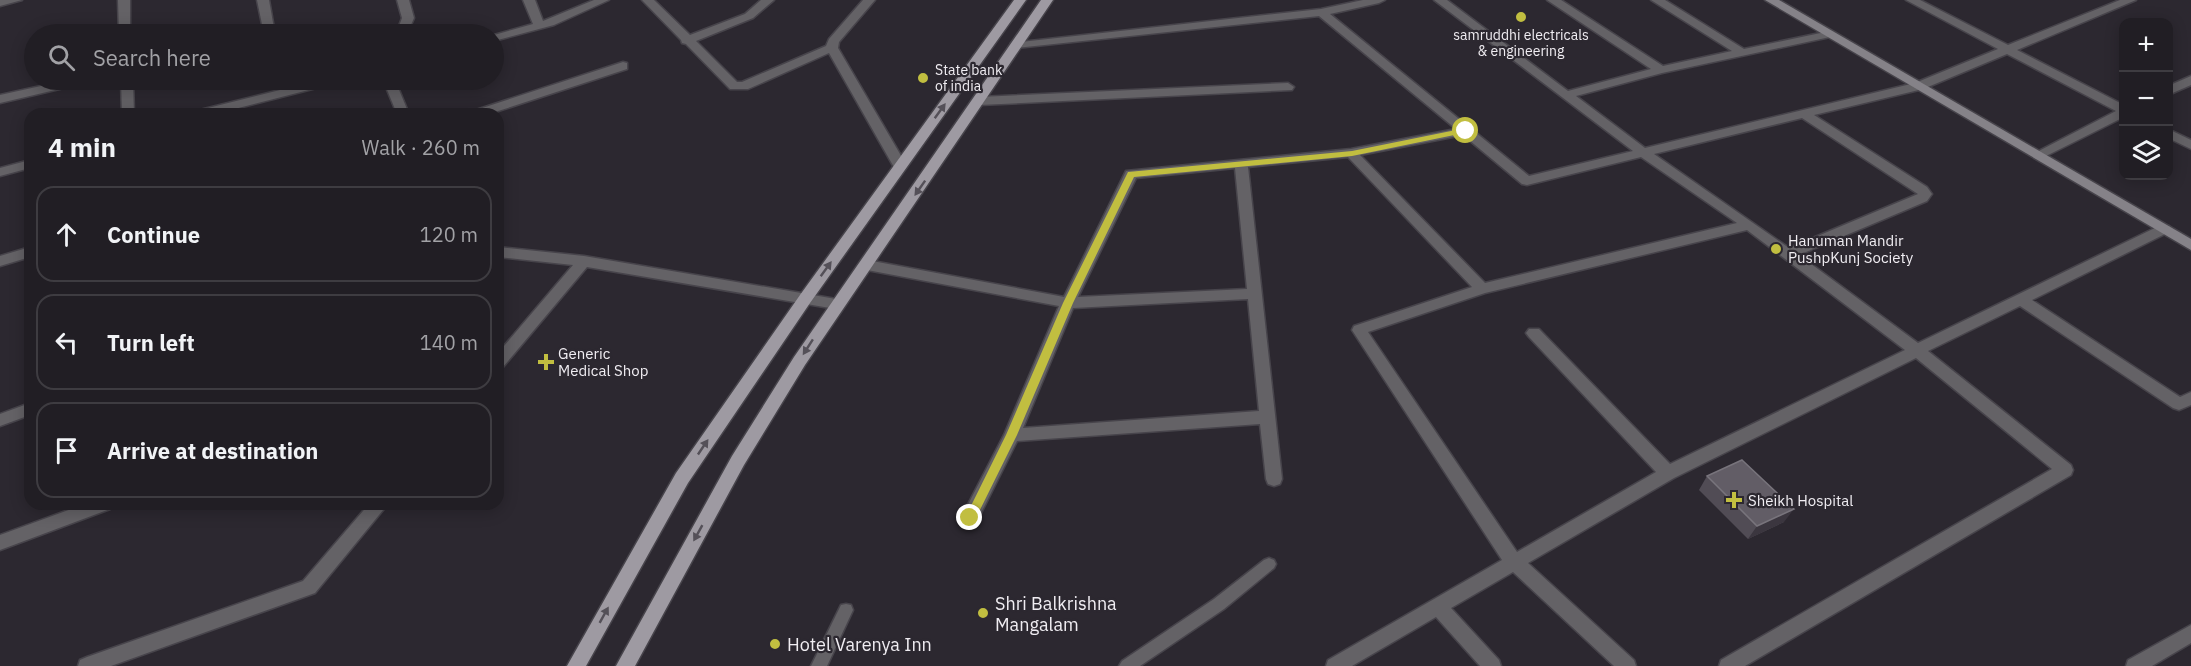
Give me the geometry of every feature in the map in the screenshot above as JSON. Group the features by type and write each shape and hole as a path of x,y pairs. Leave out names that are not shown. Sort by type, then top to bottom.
{"main road":[{"path":"576,666 682,478 805,299 1020,0"},
{"path":"625,666 754,429 836,304 867,265 1047,0"},
{"path":"973,65 998,70"}],"street":[{"path":"0,3 16,0"},
{"path":"124,0 125,24"},
{"path":"263,0 268,24"},
{"path":"403,0 408,18 406,24"},
{"path":"529,0 539,26"},
{"path":"504,35 539,26 603,0"},
{"path":"648,0 730,84 739,87 831,48"},
{"path":"686,41 749,16 768,0"},
{"path":"869,0 833,41 831,48 900,166"},
{"path":"1015,45 1379,0"},
{"path":"1440,0 1642,152 1749,225 1915,349 2065,470 1728,666"},
{"path":"1553,0 1661,70"},
{"path":"1657,0 1743,53"},
{"path":"1771,0 2191,245"},
{"path":"1912,0 2119,108"},
{"path":"1329,7 1466,131 1527,181 1919,86 2130,0"},
{"path":"1566,95 1661,70 1830,34"},
{"path":"495,108 623,66"},
{"path":"2173,89 2191,80"},
{"path":"979,101 1288,87"},
{"path":"0,99 38,90"},
{"path":"127,90 128,108"},
{"path":"217,108 269,90"},
{"path":"393,90 401,108"},
{"path":"2037,155 2119,114"},
{"path":"1788,254 1922,198 1925,194 1805,115"},
{"path":"970,518 1012,435 1068,303 1131,174 1352,153 1466,131"},
{"path":"2173,135 2191,145"},
{"path":"1352,153 1482,289"},
{"path":"1241,164 1274,479"},
{"path":"0,172 24,166"},
{"path":"1627,666 1513,561 1359,330 1482,289 1749,225"},
{"path":"1335,666 1668,473 1915,349 2164,230"},
{"path":"504,253 584,261 836,304"},
{"path":"0,261 24,254"},
{"path":"504,356 584,261"},
{"path":"867,265 1068,303 1254,294"},
{"path":"2020,299 2179,404 2191,398"},
{"path":"1534,333 1668,473"},
{"path":"0,420 24,411"},
{"path":"1012,435 1267,417"},
{"path":"0,543 88,510"},
{"path":"87,666 133,658 309,587 374,510"},
{"path":"1437,605 1492,666"},
{"path":"2135,666 2191,633"}],"lane":[{"path":"1127,666 1219,604 1269,564"},
{"path":"819,666 846,610"}],"building":[{"path":"1742,460 1794,509 1757,526 1707,476"}],"place":[{"name":"samruddhi electricals & engineering","path":"1521,17"},
{"name":"State bank of india","path":"923,78"},
{"name":"Hanuman Mandir PushpKunj Society","path":"1776,249"},
{"name":"Generic Medical Shop","path":"546,362"},
{"name":"Sheikh Hospital","path":"1734,500"},
{"name":"Shri Balkrishna Mangalam","path":"983,613"},
{"name":"Hotel Varenya Inn","path":"775,644"}],"route":[{"path":"970,518 1012,435 1068,303 1131,174 1352,153 1466,131"}]}
